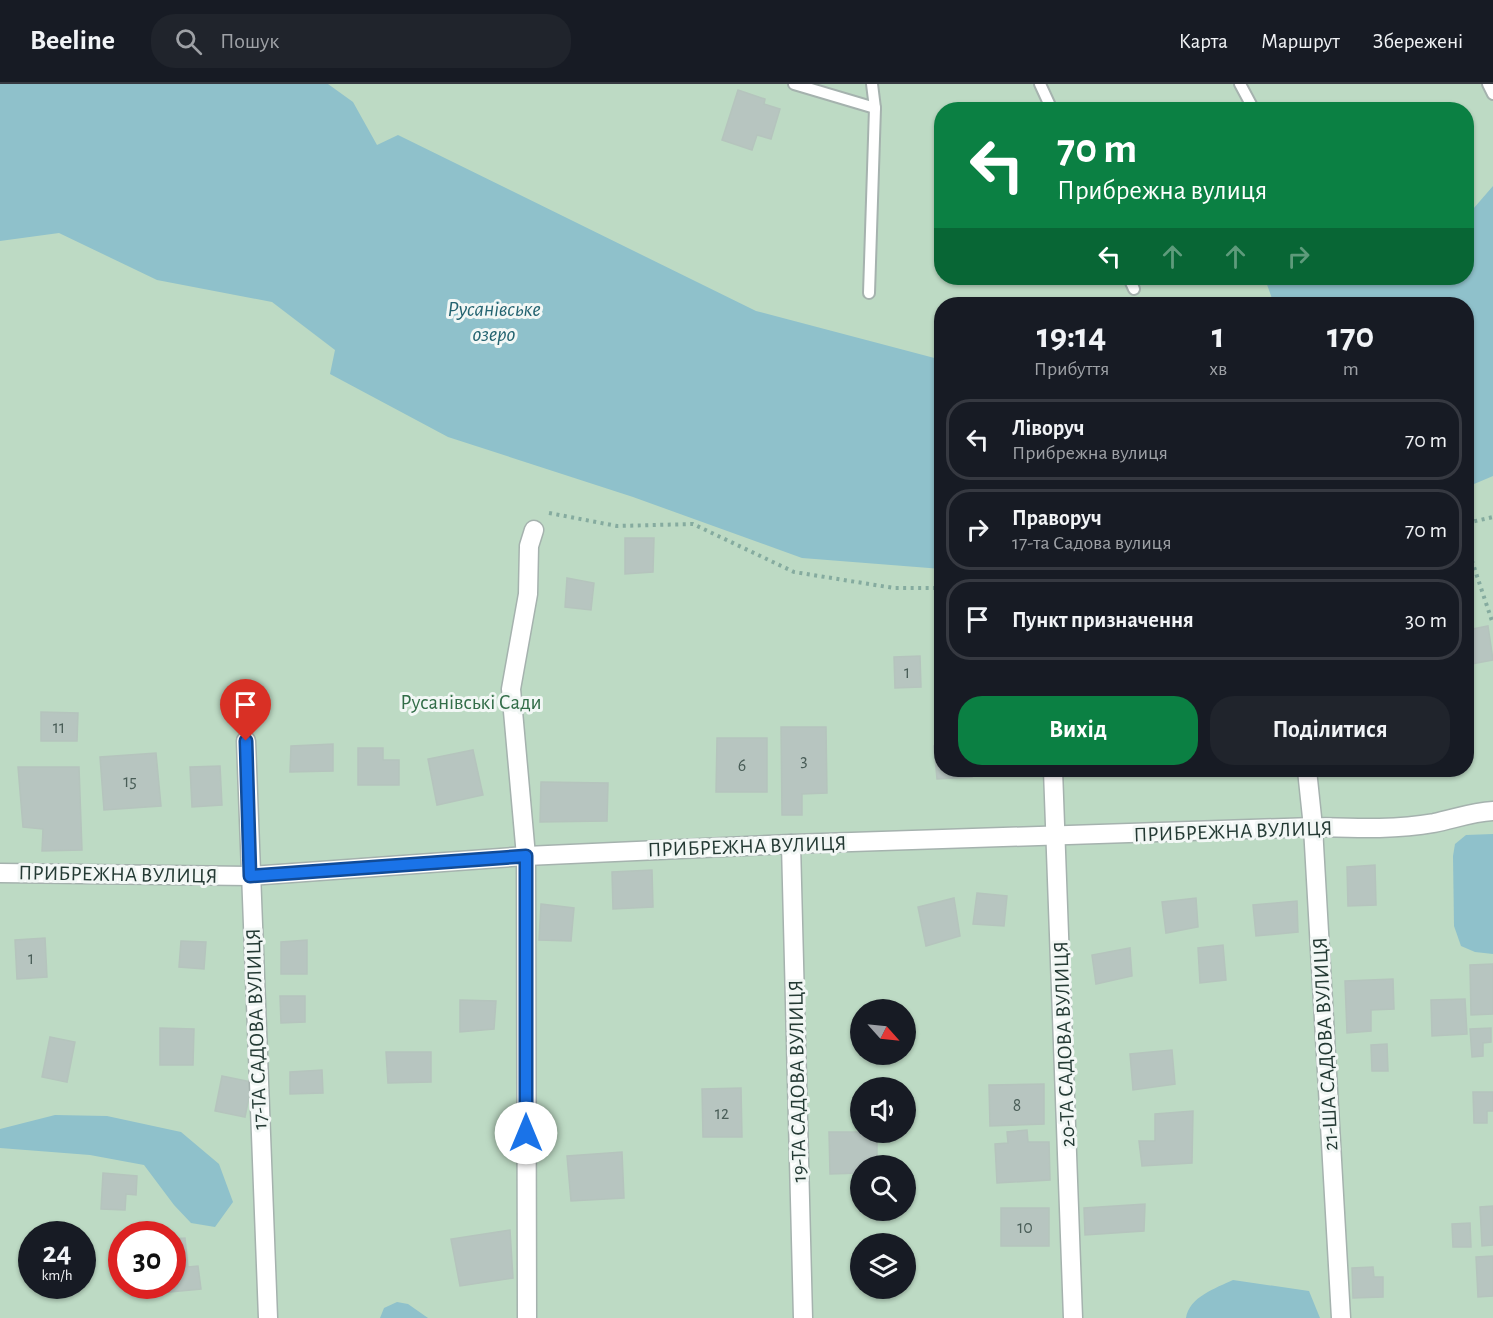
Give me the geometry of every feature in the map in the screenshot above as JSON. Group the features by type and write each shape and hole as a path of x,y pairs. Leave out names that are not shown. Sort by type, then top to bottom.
{"street":[{"path":"527,1318 526,856 511,689 528,594 529,546 534,530"},
{"name":"17-ТА САДОВА ВУЛИЦЯ","path":"246,741 268,1318"},
{"name":"20-ТА САДОВА ВУЛИЦЯ","path":"1053,777 1073,1318"},
{"name":"21-ША САДОВА ВУЛИЦЯ","path":"1308,777 1313,827 1341,1318"},
{"name":"ПРИБРЕЖНА ВУЛИЦЯ","path":"0,873 250,876 526,856 791,844 1313,827 1367,828 1433,823 1475,812 1493,811"},
{"name":"19-ТА САДОВА ВУЛИЦЯ","path":"791,844 803,1318"}],"lane":[{"path":"794,84 875,108"},
{"path":"869,293 875,108 872,84"},
{"path":"1040,84 1048,102"},
{"path":"1240,84 1250,102"},
{"path":"1488,84 1493,94"},
{"path":"1132,285 1134,289"}],"path":[{"path":"534,530 538,520 546,513 617,526 693,524 794,572 894,588 934,588"},
{"path":"1474,523 1493,517"},
{"path":"1474,567 1493,624"}],"green space":[{"name":"Русанівські Сади","path":"0,84 1493,84 1493,1318 0,1318"}],"water":[{"name":"Русанівське озеро","path":"0,84 328,84 353,102 377,145 398,135 756,311 934,358 934,568 802,558 633,497 448,437 330,374 335,350 272,302 157,280 59,233 0,241"},
{"path":"1493,186 1493,476 1474,484 1474,297 1271,297 1267,285 1474,285 1474,208"},
{"path":"1493,834 1493,954 1475,952 1461,946 1454,926 1453,856 1455,844 1466,835"},
{"path":"55,1115 107,1116 181,1132 219,1164 233,1202 215,1227 191,1223 174,1205 144,1165 90,1155 0,1148 0,1129"},
{"path":"1233,1280 1309,1291 1320,1318 1186,1318 1192,1304 1198,1299"},
{"path":"397,1302 408,1304 428,1318 380,1318 384,1308"}],"building":[{"path":"738,90 765,99 764,104 780,109 771,139 757,135 752,150 722,140"},
{"path":"625,538 654,538 653,572 625,574"},
{"path":"567,578 594,583 591,610 565,607"},
{"path":"1488,626 1493,660 1474,663 1474,629"},
{"path":"920,656 921,687 895,688 894,657"},
{"path":"41,712 78,713 77,741 41,741"},
{"path":"781,727 826,727 827,793 802,794 802,815 782,815"},
{"path":"717,738 767,738 767,792 716,792"},
{"path":"333,744 333,771 290,772 291,746"},
{"path":"358,748 383,748 383,760 399,760 399,785 358,785"},
{"path":"473,750 483,795 437,805 428,759"},
{"path":"156,753 161,806 104,810 100,757"},
{"path":"220,766 222,805 192,807 190,767"},
{"path":"18,767 79,767 82,850 42,851 43,829 23,827"},
{"path":"937,777 972,777 937,779"},
{"path":"541,782 608,783 607,821 540,822"},
{"path":"1375,865 1376,905 1348,906 1347,867"},
{"path":"652,870 653,907 613,909 612,872"},
{"path":"977,893 1007,896 1004,926 973,924"},
{"path":"954,898 960,936 926,946 918,907"},
{"path":"1196,898 1198,927 1166,933 1162,902"},
{"path":"1297,901 1298,932 1256,936 1253,905"},
{"path":"541,904 574,908 571,941 539,940"},
{"path":"45,938 47,977 17,979 15,940"},
{"path":"307,940 307,974 281,974 281,942"},
{"path":"181,941 206,942 204,969 179,967"},
{"path":"1223,945 1226,980 1200,983 1198,948"},
{"path":"1130,948 1132,976 1096,984 1092,955"},
{"path":"1493,964 1493,1014 1471,1015 1470,965"},
{"path":"1393,979 1394,1009 1371,1010 1371,1031 1347,1033 1345,981"},
{"path":"280,996 305,996 305,1022 281,1023"},
{"path":"1465,999 1467,1034 1432,1036 1431,1000"},
{"path":"460,1000 496,1001 494,1029 460,1032"},
{"path":"160,1028 194,1029 193,1065 160,1065"},
{"path":"1491,1028 1491,1042 1483,1043 1483,1056 1472,1057 1470,1029"},
{"path":"50,1037 75,1042 67,1082 42,1077"},
{"path":"1387,1044 1388,1071 1372,1071 1371,1045"},
{"path":"1172,1050 1175,1084 1133,1090 1130,1054"},
{"path":"386,1052 431,1052 431,1082 388,1083"},
{"path":"322,1070 323,1093 290,1094 290,1072"},
{"path":"222,1076 252,1082 245,1117 215,1111"},
{"path":"1044,1084 1044,1124 990,1126 989,1085"},
{"path":"741,1088 742,1137 703,1137 702,1089"},
{"path":"1473,1092 1493,1092 1493,1111 1487,1111 1487,1123 1474,1123"},
{"path":"1193,1111 1192,1163 1142,1166 1139,1141 1155,1141 1155,1114"},
{"path":"1027,1130 1028,1142 1049,1142 1050,1180 997,1183 995,1144 1008,1143 1007,1132"},
{"path":"829,1132 850,1132 850,1143 877,1143 877,1155 850,1155 850,1173 830,1174"},
{"path":"622,1152 624,1198 571,1201 567,1156"},
{"path":"103,1173 137,1176 136,1195 126,1194 125,1210 101,1209"},
{"path":"1145,1204 1144,1231 1085,1235 1084,1208"},
{"path":"1493,1206 1493,1245 1482,1246 1480,1207"},
{"path":"1001,1208 1049,1208 1049,1246 1001,1246"},
{"path":"1470,1223 1471,1247 1453,1247 1452,1224"},
{"path":"510,1230 513,1278 460,1286 451,1239"},
{"path":"186,1248 188,1267 198,1266 201,1289 186,1290"},
{"path":"1493,1256 1493,1296 1478,1297 1476,1257"},
{"path":"1373,1267 1374,1277 1383,1277 1383,1297 1353,1298 1352,1268"}],"route":[{"path":"246,741 250,876 526,856 526,1133"}]}
